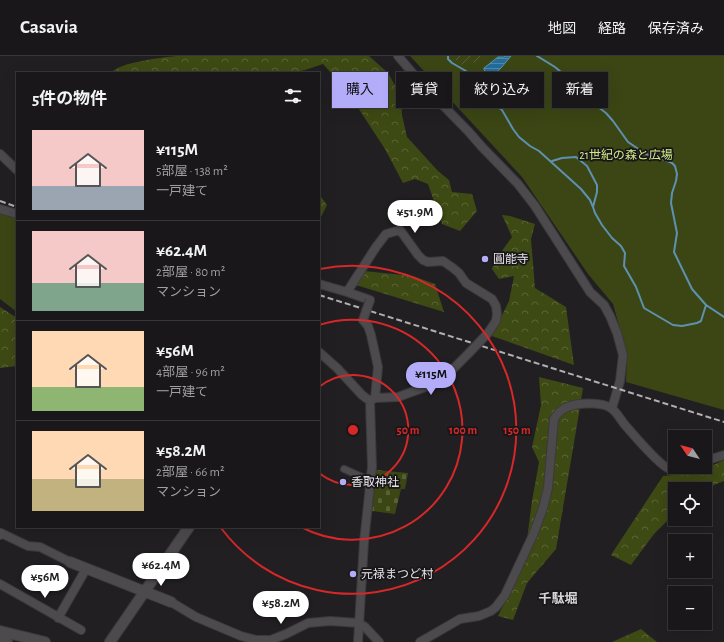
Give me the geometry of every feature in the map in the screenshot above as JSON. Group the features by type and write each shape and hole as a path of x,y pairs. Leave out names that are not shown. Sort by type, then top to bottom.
{"street":[{"path":"398,56 422,84 518,184 535,206 590,292 604,304 615,327 623,355 620,382 612,408"},
{"path":"0,154 16,169"},
{"path":"0,209 16,214"},
{"path":"320,353 337,368 362,395 372,400 398,397 440,381 488,333 496,322 496,306 492,299 466,283 459,273 443,261 428,262 423,260 400,230 386,234 347,292"},
{"path":"320,284 370,300 364,320 371,335 378,366 372,400 372,467 364,542 358,642"},
{"path":"420,642 460,619 479,616 491,611 505,595 533,535 543,508 548,488 554,419 558,412 571,405 586,403 608,406 612,408 626,426 658,461 668,467"},
{"path":"712,459 724,455"},
{"path":"344,469 371,481"},
{"path":"110,642 188,528"},
{"path":"0,535 1,533 28,546 40,547 86,569 171,602 196,617 240,639 271,640 308,623 330,621 359,623 365,627 378,642"},
{"path":"58,618 86,569"},
{"path":"0,584 81,630"},
{"path":"0,630 45,642"},
{"path":"0,640 7,642"}],"green space":[{"path":"176,56 369,56 387,72 332,72 332,74 323,64 297,72 112,72 131,63"},
{"name":"21世紀の森と広場","path":"410,56 724,56 724,410 626,382 627,354 613,304 588,274 522,177 452,101 452,72 425,72"},
{"path":"452,56 486,56 465,67"},
{"path":"388,73 396,87 396,108 402,108 407,137 438,171 449,180 452,192 472,194 477,211 460,231 442,224 428,184 415,179 403,183 385,149 358,108 388,108"},
{"path":"320,195 327,205 320,219"},
{"path":"0,213 16,218 16,311 0,299"},
{"path":"502,215 535,224 531,239 535,288 566,307 574,365 492,336 509,301 514,276 499,279 492,269 499,255 512,237"},
{"path":"364,271 413,276 435,284 444,312 356,285"},
{"path":"0,307 16,317 16,366 0,368"},
{"path":"539,377 583,388 556,549 527,583 513,620 498,616 524,563 539,462 532,447 541,405"},
{"path":"724,460 724,481 712,486 712,482 668,482 668,520 654,534 631,565 611,555 663,476 712,474 712,466"},
{"path":"376,470 408,473 405,489 401,489 395,514 372,511"},
{"path":"641,629 657,642 612,642"}],"water":[{"path":"511,56 496,72 487,72 484,70 484,68 498,57"}],"waterway":[{"path":"448,56 448,59 452,63 473,77 491,101 502,110 519,137 539,151 581,189 590,200 602,225 612,238 621,246 625,253 624,266 636,287 644,308 673,325 682,326 701,321 706,305"},
{"path":"537,56 555,67 567,77 585,97 606,113 628,142 646,154 665,160 675,166 677,174 671,203 677,233 674,252 692,289 706,305 724,317"},
{"path":"552,161 562,158 576,157 587,166 597,185 597,192 593,207"}],"railway":[{"path":"0,201 16,207"},
{"path":"320,295 724,422"}],"place":[{"name":"圓能寺","path":"485,259"},
{"name":"香取神社","path":"343,482"},
{"name":"元禄まつど村","path":"353,574"}],"district":[{"name":"千駄堀","path":"558,598"}]}
